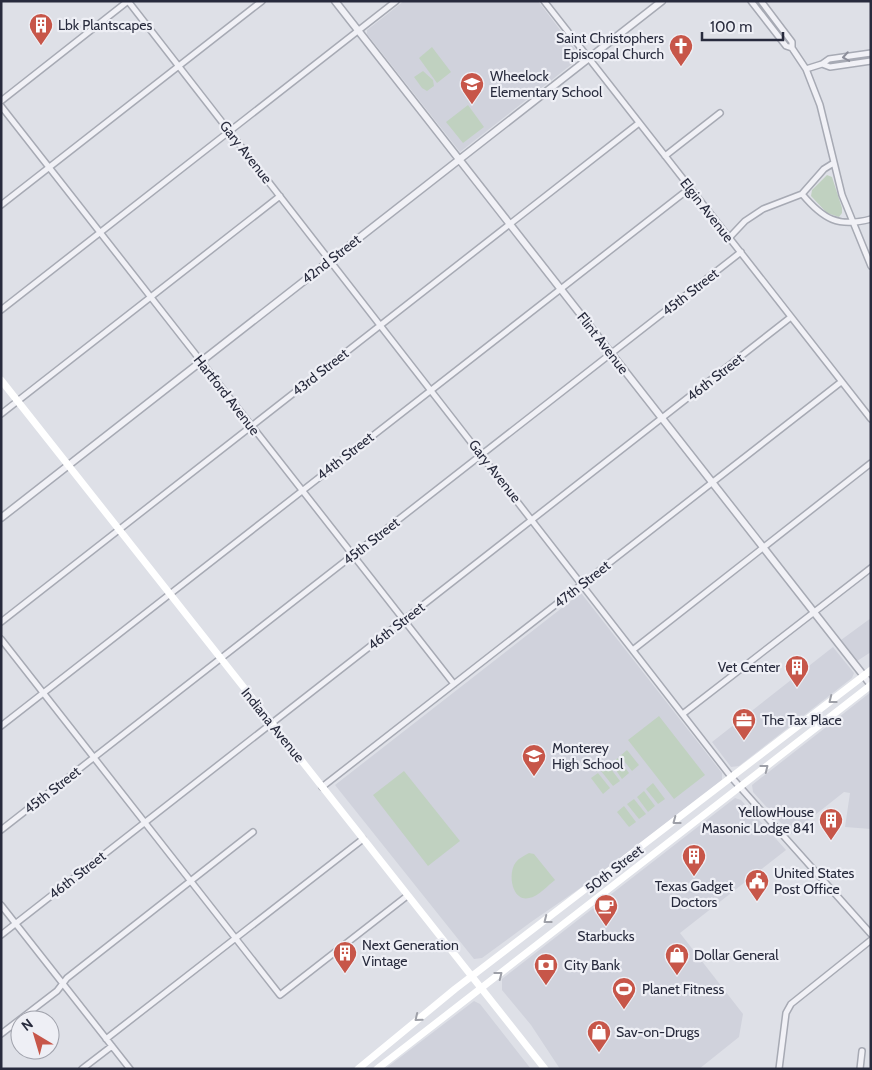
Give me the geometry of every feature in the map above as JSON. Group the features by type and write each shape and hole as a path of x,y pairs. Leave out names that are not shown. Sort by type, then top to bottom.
{"main road":[{"name":"Indiana Avenue","path":"1,380 545,1069"},
{"name":"50th Street","path":"358,1069 418,1018 871,670"},
{"name":"50th Street","path":"377,1069 871,685"}],"street":[{"path":"1,101 128,1"},
{"name":"Gary Avenue","path":"128,1 684,713 732,778 871,934"},
{"path":"1,205 262,1"},
{"name":"Flint Avenue","path":"335,1 871,685"},
{"path":"1,310 396,1"},
{"name":"Elgin Avenue","path":"544,1 871,419"},
{"name":"42nd Street","path":"1,518 662,1"},
{"path":"751,1 786,46 792,48"},
{"path":"760,1 792,42 792,48 806,69 820,105 832,164 852,224 871,266"},
{"path":"771,26 776,22"},
{"path":"806,69 822,64 829,59 871,53"},
{"path":"822,64 830,68 871,61"},
{"name":"Hartford Avenue","path":"1,106 454,684"},
{"path":"665,156 720,113"},
{"name":"43rd Street","path":"1,622 639,123"},
{"path":"729,238 745,221 763,209 802,194 824,169 832,164"},
{"name":"44th Street","path":"1,726 690,188"},
{"path":"802,194 824,216 838,222 852,224 871,220"},
{"path":"1,414 280,196"},
{"name":"45th Street","path":"1,830 741,252"},
{"name":"46th Street","path":"1,934 791,317"},
{"name":"47th Street","path":"322,787 841,382"},
{"path":"634,649 871,463"},
{"path":"684,713 871,568"},
{"path":"1,639 280,995 408,896"},
{"path":"1,1034 253,832"},
{"path":"106,1039 363,839"},
{"path":"1,905 130,1069"},
{"path":"779,1069 786,1014 791,1004 871,940"},
{"path":"82,1069 112,1046"},
{"path":"860,1069 862,1051"}],"shaded area":[{"name":"Wheelock Elementary School","path":"404,1 538,1 581,57 460,152 367,34 367,30"},
{"name":"Monterey High School","path":"581,593 722,773 722,780 589,882 482,958 474,959 335,785"},
{"path":"871,618 871,652 857,661 841,640"},
{"path":"833,647 854,673 852,678 739,766 731,767 712,742"},
{"path":"871,692 871,829 845,827 850,793 844,792 791,834 753,792 752,785"},
{"path":"735,798 741,800 786,850 680,933 743,1014 739,1037 699,1069 560,1069 531,1025 502,990 502,979"},
{"path":"474,1001 480,1004 531,1069 385,1069"}],"green space":[{"path":"432,47 451,72 437,83 419,58"},
{"path":"423,71 433,80 434,86 427,91 422,88 414,77"},
{"path":"468,105 484,127 463,143 446,122"},
{"path":"827,175 832,177 842,208 842,213 839,217 827,213 811,196 812,190"},
{"path":"659,716 705,775 674,799 628,740"},
{"path":"627,750 639,765 632,771 620,756"},
{"path":"618,758 629,773 622,779 611,763"},
{"path":"608,765 620,781 613,786 601,771"},
{"path":"404,771 460,841 428,866 373,795"},
{"path":"598,773 610,788 603,794 591,778"},
{"path":"653,783 665,799 658,804 646,789"},
{"path":"644,791 655,806 648,812 637,797"},
{"path":"634,799 646,814 639,819 627,804"},
{"path":"624,806 636,822 629,827 617,812"},
{"path":"529,853 534,854 555,880 536,895 523,898 515,891 512,873 517,861"}],"place":[{"name":"Lbk Plantscapes","path":"41,46"},
{"name":"Saint Christophers Episcopal Church","path":"681,67"},
{"name":"Wheelock Elementary School","path":"472,105"},
{"name":"Vet Center","path":"797,688"},
{"name":"The Tax Place","path":"744,741"},
{"name":"Monterey High School","path":"534,777"},
{"name":"YellowHouse Masonic Lodge 841","path":"831,841"},
{"name":"Texas Gadget Doctors","path":"694,877"},
{"name":"United States Post Office","path":"757,902"},
{"name":"Starbucks","path":"606,927"},
{"name":"Next Generation Vintage","path":"345,974"},
{"name":"Dollar General","path":"677,976"},
{"name":"City Bank","path":"546,986"},
{"name":"Planet Fitness","path":"624,1010"},
{"name":"Sav-on-Drugs","path":"599,1053"}]}
